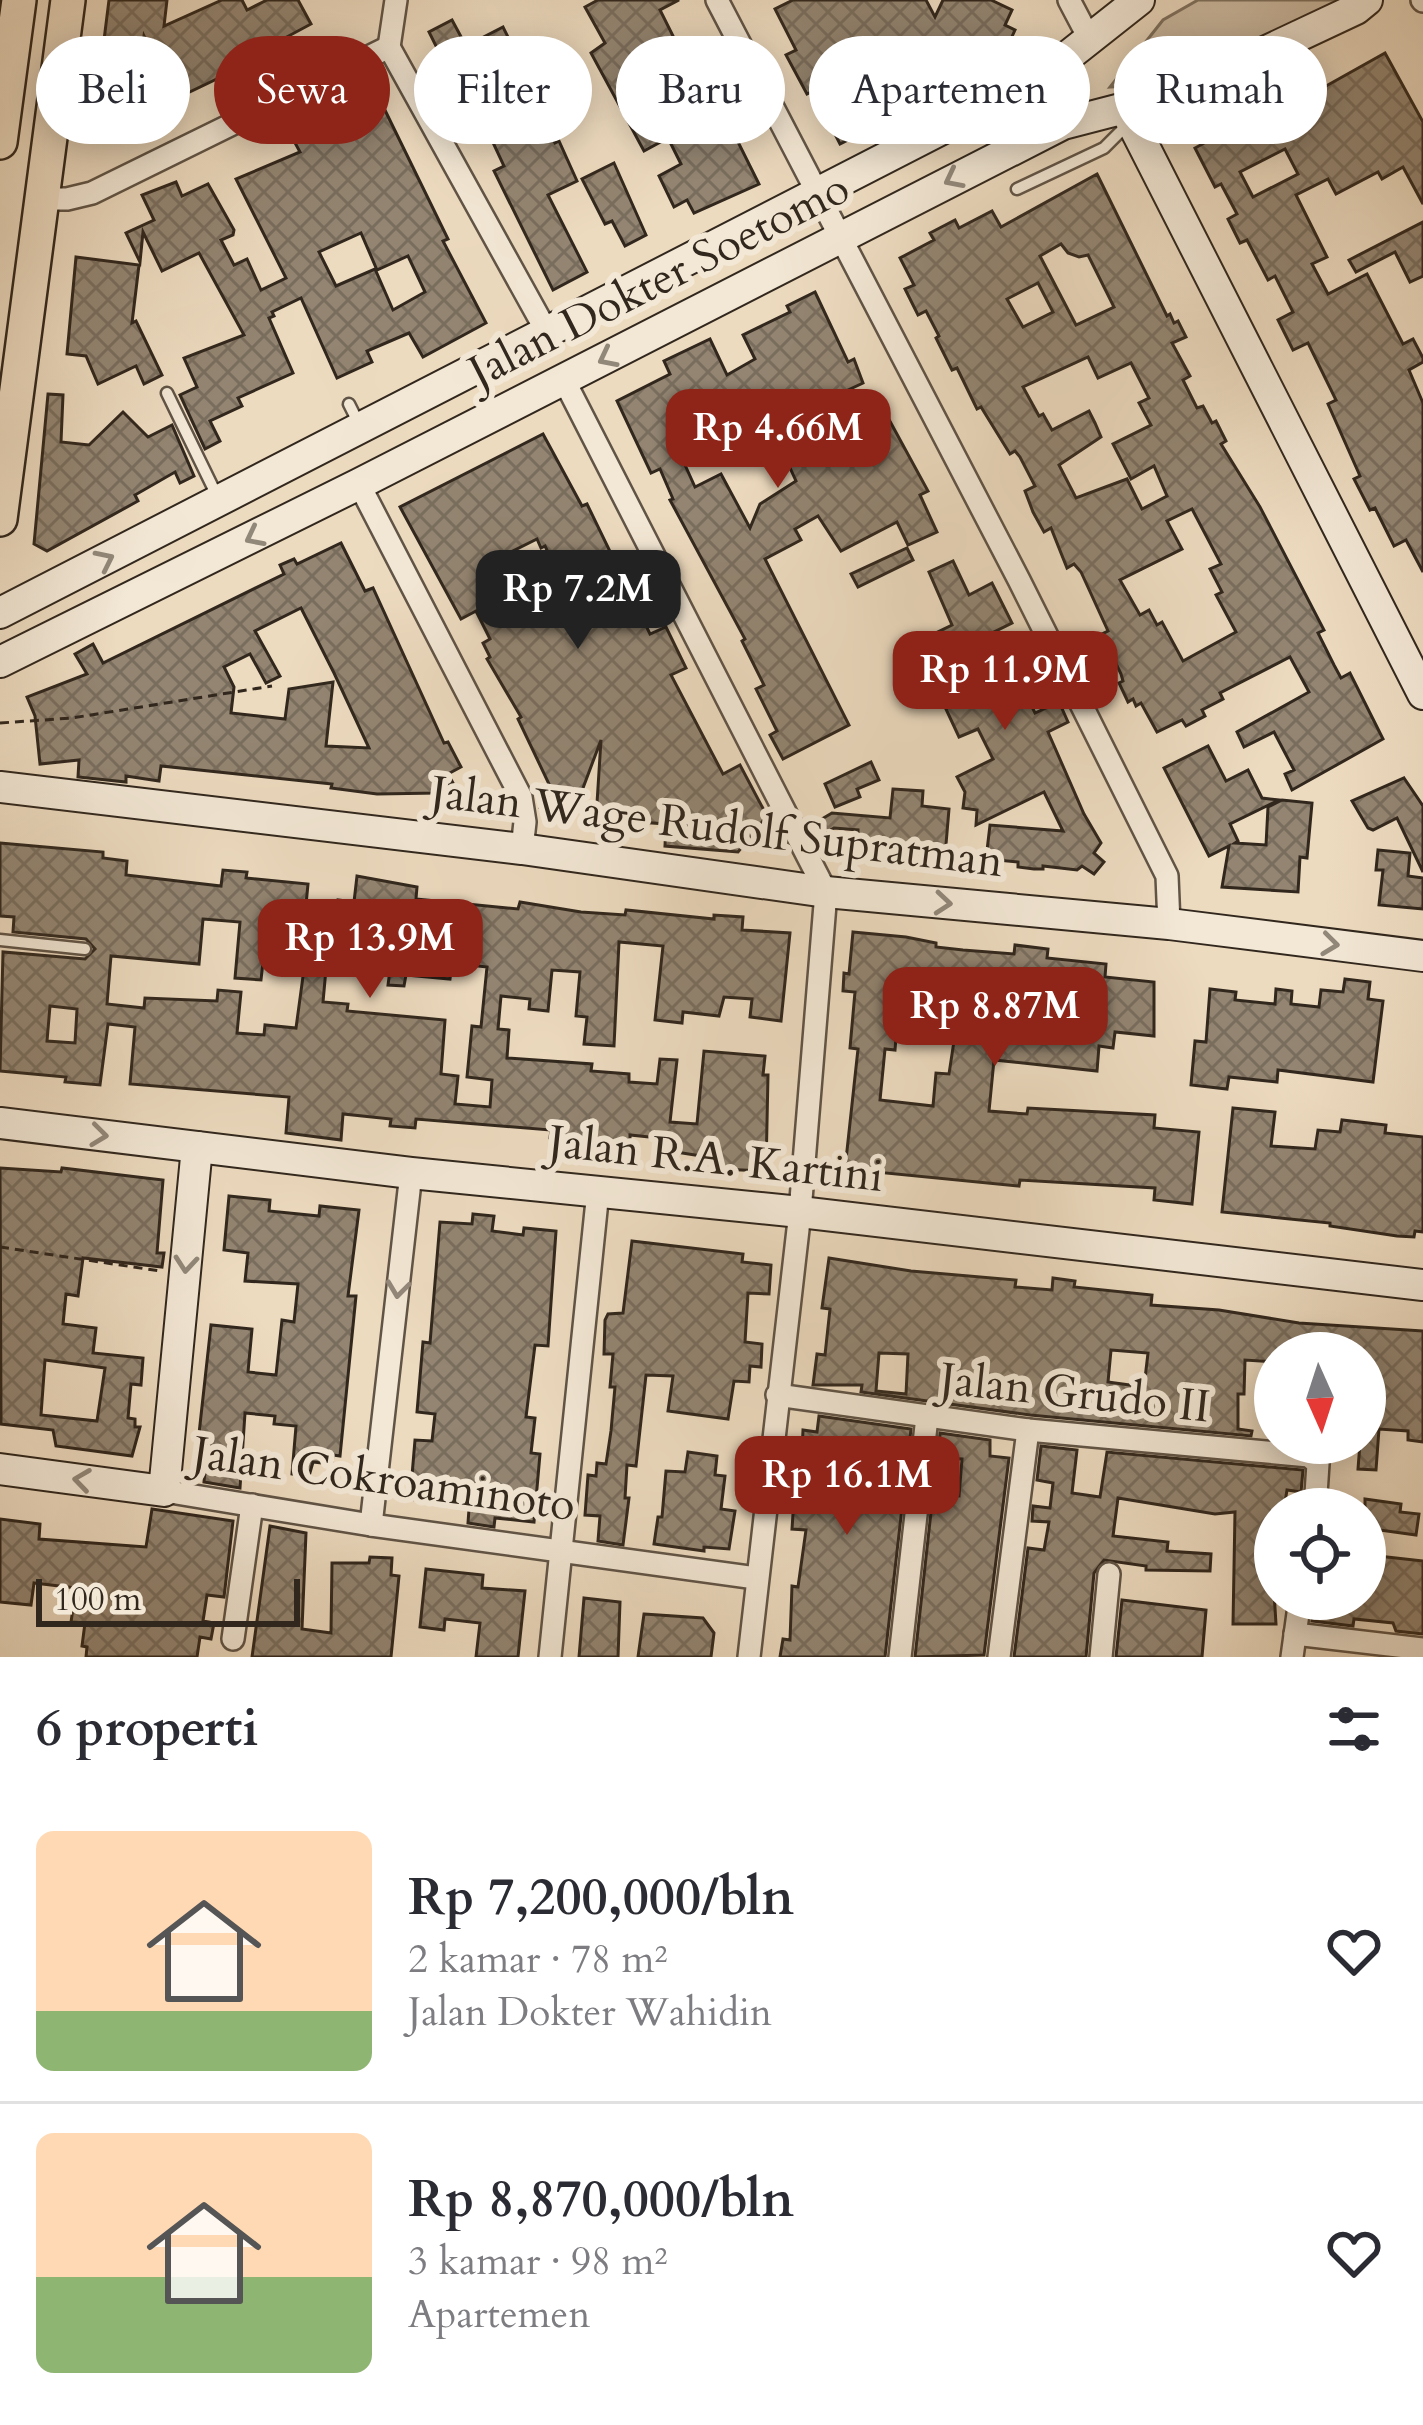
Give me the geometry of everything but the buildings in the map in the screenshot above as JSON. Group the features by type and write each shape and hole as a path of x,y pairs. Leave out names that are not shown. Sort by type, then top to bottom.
{"main road":[{"path":"0,142 20,0"},
{"path":"0,519 68,0"}],"street":[{"path":"390,39 395,0"},
{"path":"717,0 1019,580 1167,876 1168,924"},
{"path":"1069,0 1088,36"},
{"name":"Jalan Dokter Soetomo","path":"1090,37 1139,0"},
{"name":"Jalan Dokter Soetomo","path":"1294,36 1362,3"},
{"path":"390,49 548,334"},
{"name":"Jalan Dokter Soetomo","path":"0,662 1063,124 1114,117"},
{"path":"41,199 92,193 214,133"},
{"name":"Jalan Dokter Soetomo","path":"0,613 221,502 355,417 548,334 916,144"},
{"path":"1143,144 1423,694"},
{"path":"564,380 826,892 800,1212 749,1657"},
{"path":"358,484 521,797 523,849"},
{"name":"Jalan Wage Rudolf Supratman","path":"0,787 523,849 826,892 1168,924 1423,956"},
{"name":"Jalan R.A. Kartini","path":"0,1123 1423,1285"},
{"path":"164,1491 197,1147"},
{"path":"371,1525 411,1173"},
{"path":"550,1657 598,1191"},
{"name":"Jalan Grudo II","path":"777,1395 1028,1430 1312,1457 1318,1465 1316,1488"},
{"path":"900,1657 927,1417"},
{"path":"999,1657 1028,1430"},
{"name":"Jalan Cokroaminoto","path":"0,1469 756,1577"},
{"path":"232,1639 252,1504"},
{"path":"1101,1657 1109,1574"},
{"path":"1293,1646 1423,1649"}],"lane":[{"path":"1017,190 1104,148 1114,134"},
{"path":"167,393 221,502"},
{"path":"0,940 85,949"}],"path":[{"path":"0,723 72,718 272,686"},
{"path":"0,1247 185,1274"}],"shaded area":[{"path":"1198,0 1339,0 1275,36 1150,36 1163,20"}]}
